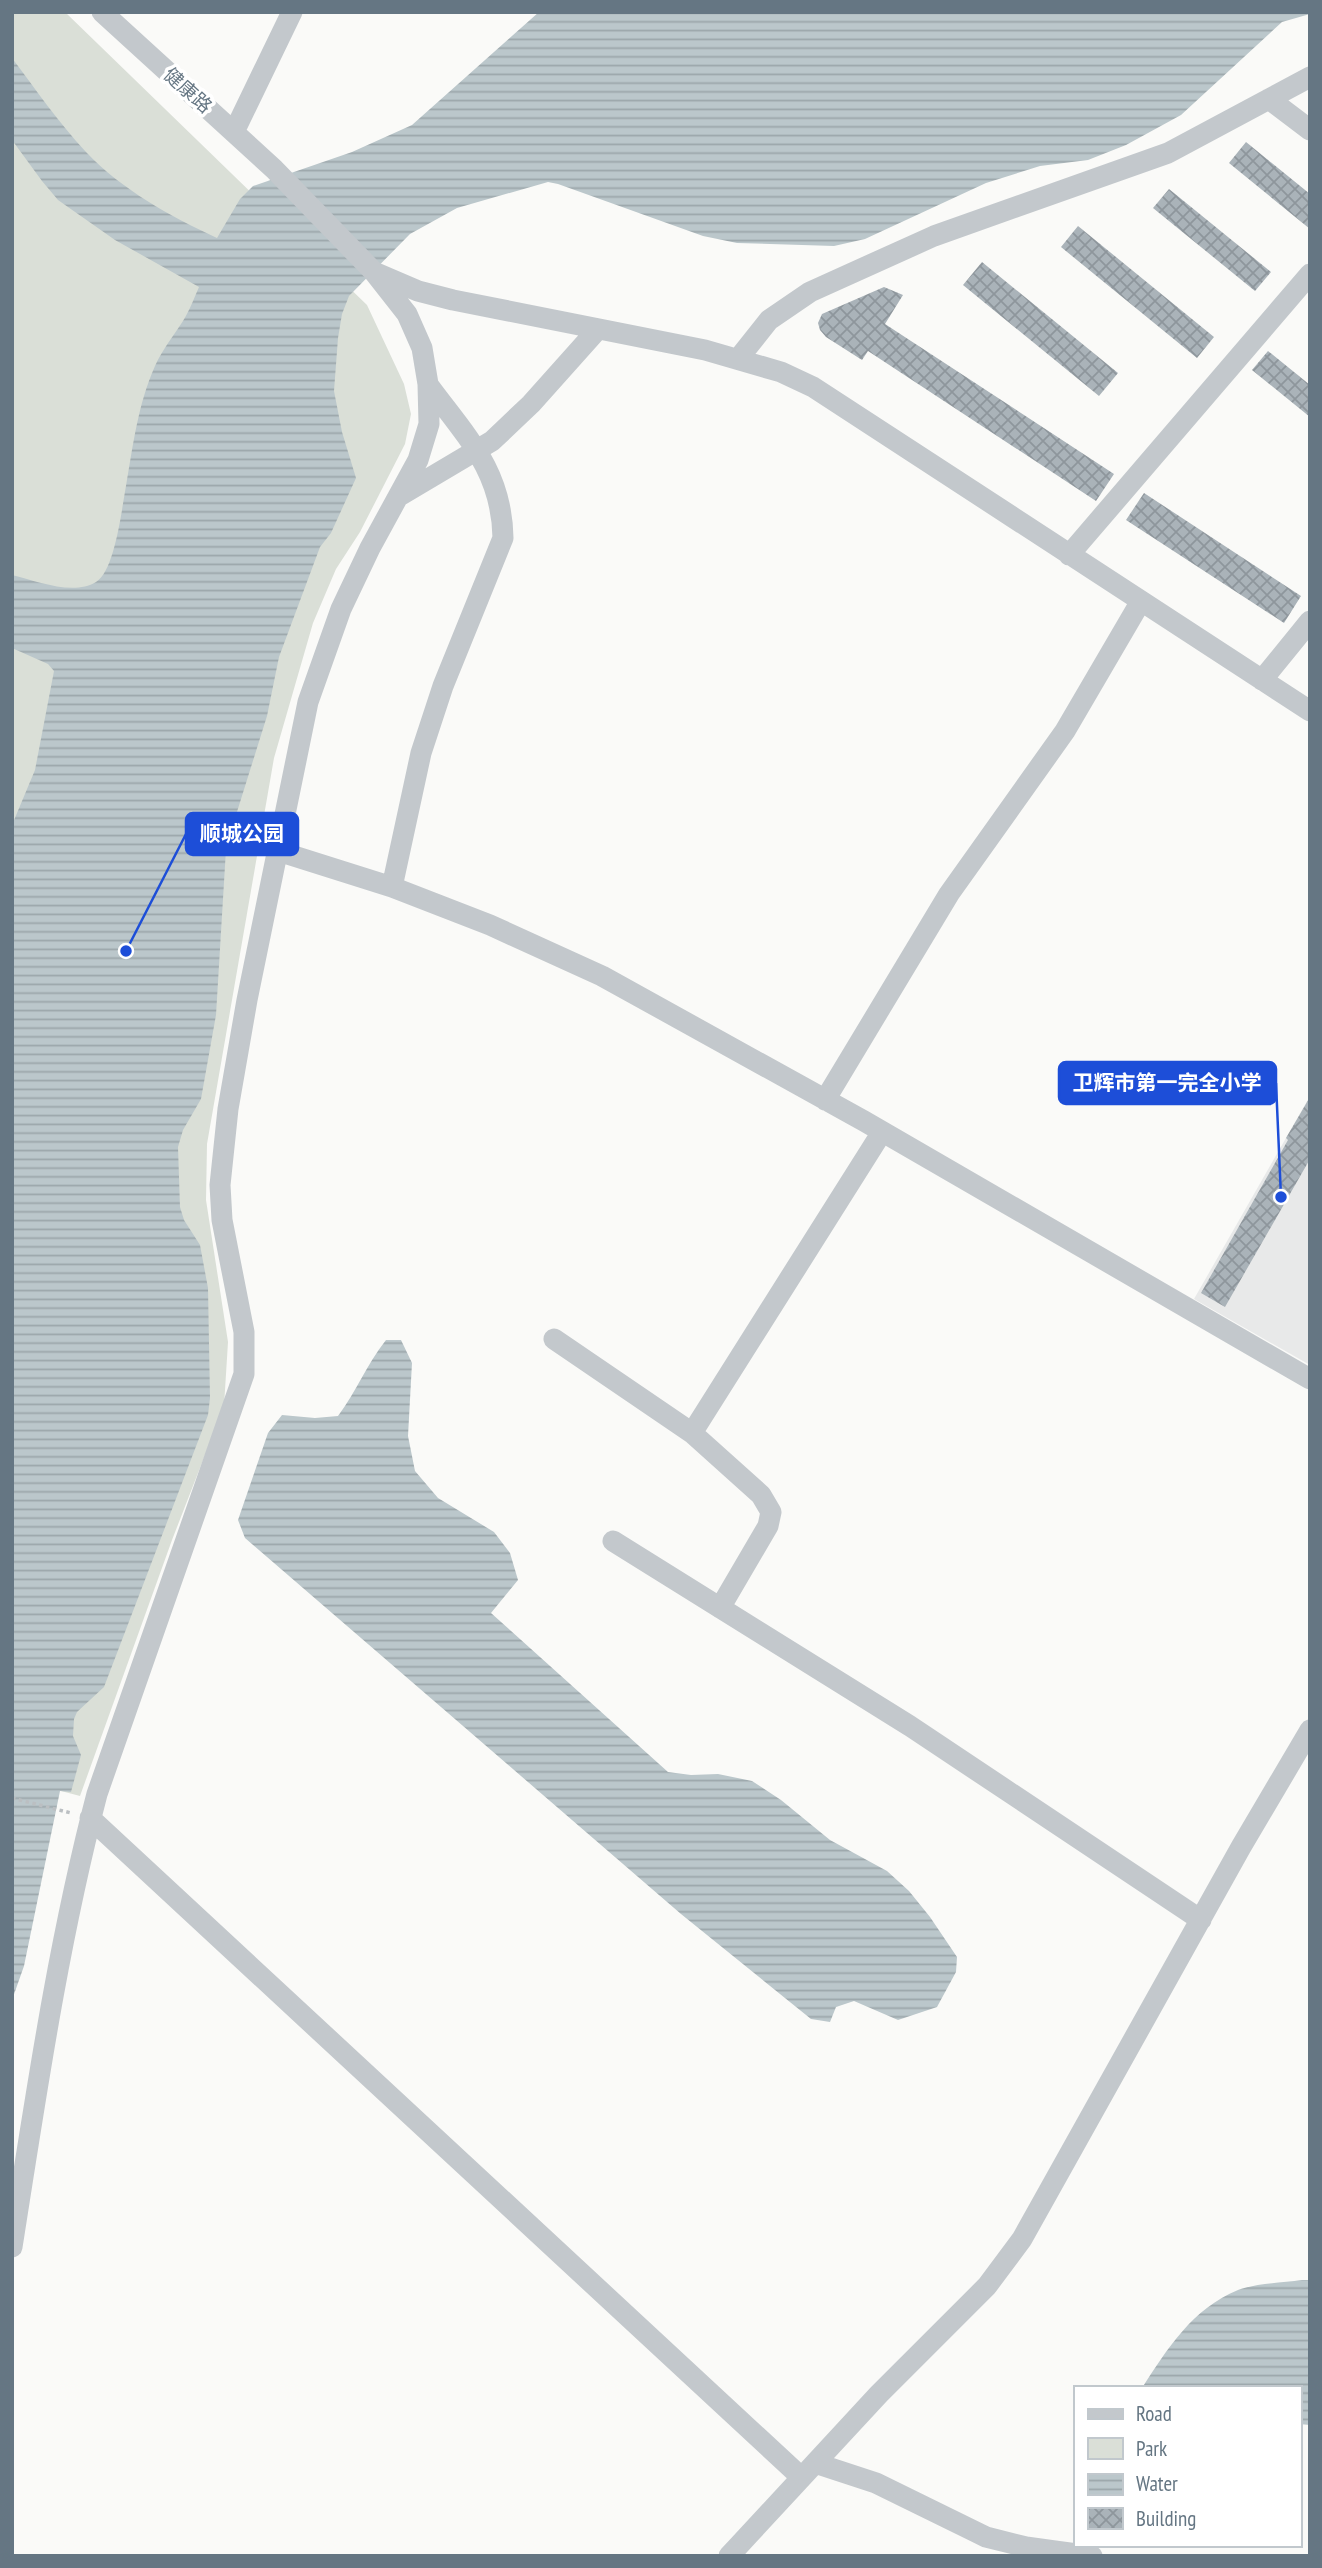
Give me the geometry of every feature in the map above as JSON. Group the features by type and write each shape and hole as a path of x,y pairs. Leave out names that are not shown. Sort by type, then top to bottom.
{"street":[{"name":"健康路","path":"12,2247 47,2021 90,1818 108,1758 244,1374 244,1332 222,1220 220,1185 228,1109 247,1000 308,702 322,657 370,548 418,460 429,424 428,384 422,348 407,314 374,272 274,169 102,12"},
{"path":"234,132 292,12"},
{"path":"738,359 769,320 810,292 934,236 1168,153 1310,77"},
{"path":"1269,99 1310,130"},
{"path":"374,272 418,291 453,300 705,350 781,372 813,387 1310,711"},
{"path":"1069,555 1310,274"},
{"path":"398,497 492,441 531,404 598,329"},
{"path":"392,887 421,753 443,686 503,538 503,514 496,489 478,449 428,384"},
{"path":"825,1100 949,894 1065,731 1141,601"},
{"path":"1262,680 1310,621"},
{"path":"278,851 392,887 491,925 602,976 882,1132 1310,1379"},
{"path":"692,1433 882,1132"},
{"path":"554,1339 692,1433 761,1494 771,1512 768,1526 720,1608"},
{"path":"613,1541 910,1726 1200,1920"},
{"path":"729,2556 879,2394 987,2286 1021,2239 1310,1730"},
{"path":"90,1818 808,2470 876,2483 986,2537 1026,2547 1092,2556"}],"path":[{"path":"12,1798 90,1818"}],"shaded area":[{"path":"1310,1096 1310,1365 1194,1299"}],"green space":[{"path":"12,12 65,12 367,305 404,384 411,414 405,444 360,532 336,569 313,623 274,758 207,1144 206,1200 228,1342 224,1406 172,1540 80,1796 12,1778"}],"water":[{"path":"539,12 1310,14 1282,22 1181,115 1126,145 1088,160 1040,166 986,183 865,239 834,246 737,243 703,236 548,182 457,208 410,234 349,296 342,314 338,338 334,391 342,432 356,478 331,533 320,547 279,657 267,716 226,849 216,1015 201,1099 183,1130 178,1147 180,1207 184,1220 200,1245 208,1288 208,1415 104,1687 77,1712 74,1719 73,1736 81,1755 71,1792 60,1791 24,1966 12,2000 12,825 35,770 54,671 48,664 12,648 12,575 66,588 87,586 103,576 117,538 144,395 161,354 185,317 199,287 115,240 58,200 42,181 12,140 12,58 66,130 100,166 147,201 217,238 240,199 253,186 352,152 412,125"},
{"path":"386,1340 401,1340 412,1363 408,1436 415,1471 438,1498 494,1532 510,1553 518,1580 491,1613 668,1772 718,1774 752,1781 781,1800 830,1840 887,1871 909,1891 957,1957 956,1972 937,2007 898,2020 854,2001 836,2007 830,2022 811,2019 681,1914 245,1538 238,1520 268,1433 282,1415 315,1418 338,1416"},
{"path":"1310,2280 1310,2425 1301,2424 1301,2386 1143,2386 1172,2344 1194,2319 1222,2298 1238,2290"}],"building":[{"path":"1246,142 1310,194 1310,229 1229,163"},
{"path":"1169,189 1271,272 1255,291 1153,208"},
{"path":"1078,226 1214,337 1197,358 1061,247"},
{"path":"982,262 1118,373 1099,396 963,285"},
{"path":"884,287 903,295 885,324 1114,474 1096,501 868,351 862,360 826,337 820,330 818,323 822,314"},
{"path":"1268,351 1310,385 1310,417 1252,370"},
{"path":"1144,493 1301,596 1284,623 1126,520"},
{"path":"1310,1097 1310,1159 1225,1307 1201,1293"}],"place":[{"name":"顺城公园","path":"126,951"},
{"name":"卫辉市第一完全小学","path":"1281,1197"}]}
